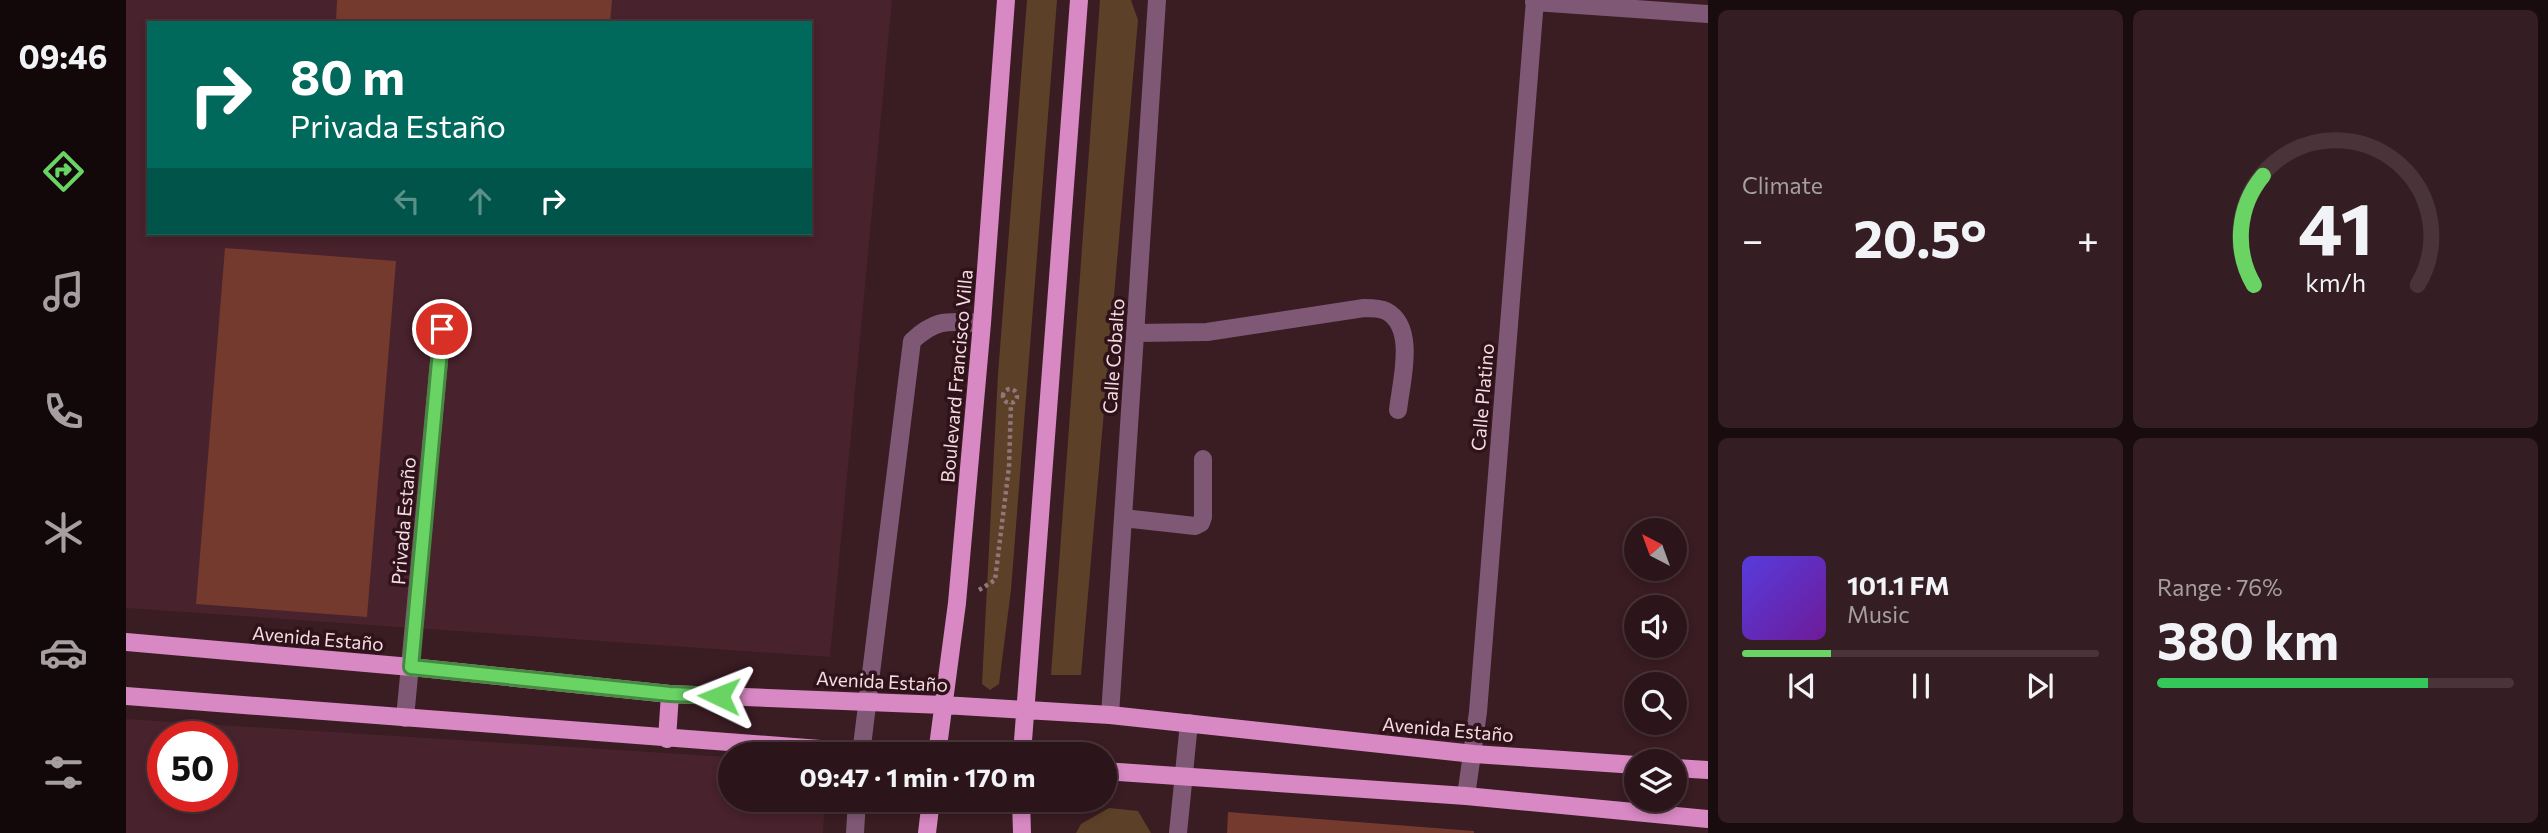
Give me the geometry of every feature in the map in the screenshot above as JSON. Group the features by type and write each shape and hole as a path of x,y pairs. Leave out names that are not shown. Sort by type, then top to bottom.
{"main road":[{"name":"Boulevard Francisco Villa","path":"938,742 957,603 982,323 1006,0"},
{"path":"1023,742 1079,0"},
{"name":"Avenida Estaño","path":"126,642 411,667 670,694 867,701 1110,715 1474,754 1624,764"},
{"path":"667,738 670,694"},
{"path":"126,696 718,742"},
{"path":"1687,769 1708,770"},
{"path":"1117,772 1466,796 1708,819"},
{"path":"927,833 930,812"},
{"path":"1021,812 1021,833"}],"street":[{"name":"Calle Cobalto","path":"1110,715 1157,0"},
{"path":"1535,1 1708,15"},
{"name":"Calle Platino","path":"1466,796 1474,754 1535,1"},
{"path":"1136,334 1207,332 1364,307 1385,310 1400,323 1405,343 1398,410"},
{"path":"862,742 912,341 925,329 940,322 982,323"},
{"name":"Privada Estaño","path":"405,718 442,329"},
{"path":"1123,518 1195,526 1201,523 1203,459"},
{"path":"1178,833 1189,723"},
{"path":"855,833 856,812"}],"path":[{"path":"957,603 995,580 1009,467 1012,403"}],"shaded area":[{"path":"126,0 892,0 830,657 126,608"},
{"path":"1027,0 1057,0 1011,590 999,684 990,690 982,684 998,374"},
{"path":"1100,0 1131,0 1138,20 1081,675 1051,675"},
{"path":"126,719 158,721 147,721 147,812 238,812 238,726 718,756 718,812 824,812 823,833 126,833"},
{"path":"1117,809 1138,811 1151,833 1076,833 1081,824 1102,812 1117,812"}],"building":[{"path":"337,0 612,0 610,21 336,21"},
{"path":"225,248 396,261 367,617 196,604"},
{"path":"1228,812 1474,831 1474,833 1227,833"}],"route":[{"path":"442,329 411,667 670,694 719,696"}]}
